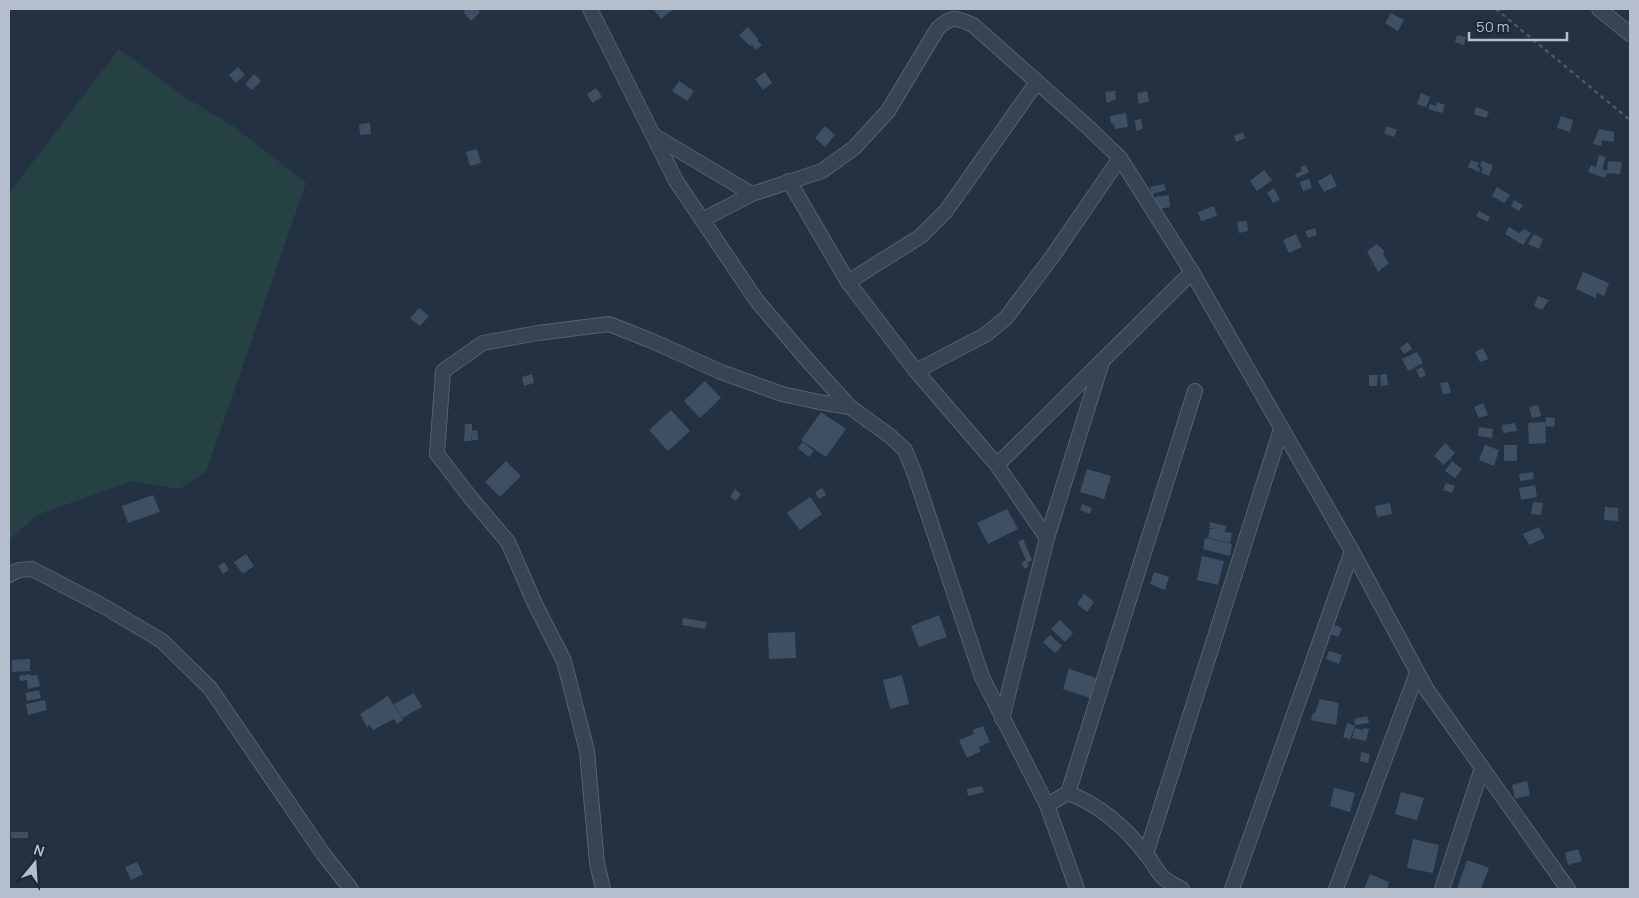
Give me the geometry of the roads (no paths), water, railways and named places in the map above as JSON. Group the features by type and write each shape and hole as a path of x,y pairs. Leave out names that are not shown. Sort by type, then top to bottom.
{"street":[{"path":"590,9 676,180 756,301 850,406 890,436 904,450 914,472 982,677 1047,805 1076,889"},
{"path":"1599,9 1630,34"},
{"path":"702,220 752,194 822,171 854,148 888,111 938,28 948,20 957,18 973,25 1090,128 1120,158 1192,272 1352,551 1427,690 1568,889"},
{"path":"848,282 921,236 946,211 1037,82"},
{"path":"653,134 752,194"},
{"path":"916,371 986,335 1006,318 1052,257 1120,158"},
{"path":"789,181 848,282 916,371 997,465 1047,538"},
{"path":"997,465 1192,272"},
{"path":"603,889 597,863 587,751 564,661 535,604 508,542 470,498 437,454 443,371 483,343 538,333 608,324 652,341 721,372 782,394 850,406"},
{"path":"1002,719 1047,538 1102,362"},
{"path":"1047,805 1068,792 1195,391"},
{"path":"1146,854 1282,429"},
{"path":"1232,889 1352,551"},
{"path":"9,575 19,570 32,569 105,607 162,641 210,688 324,855 351,889"},
{"path":"1336,889 1417,673"},
{"path":"1442,889 1482,768"},
{"path":"1068,792 1101,809 1120,824 1146,854 1163,884 1182,889"}]}
